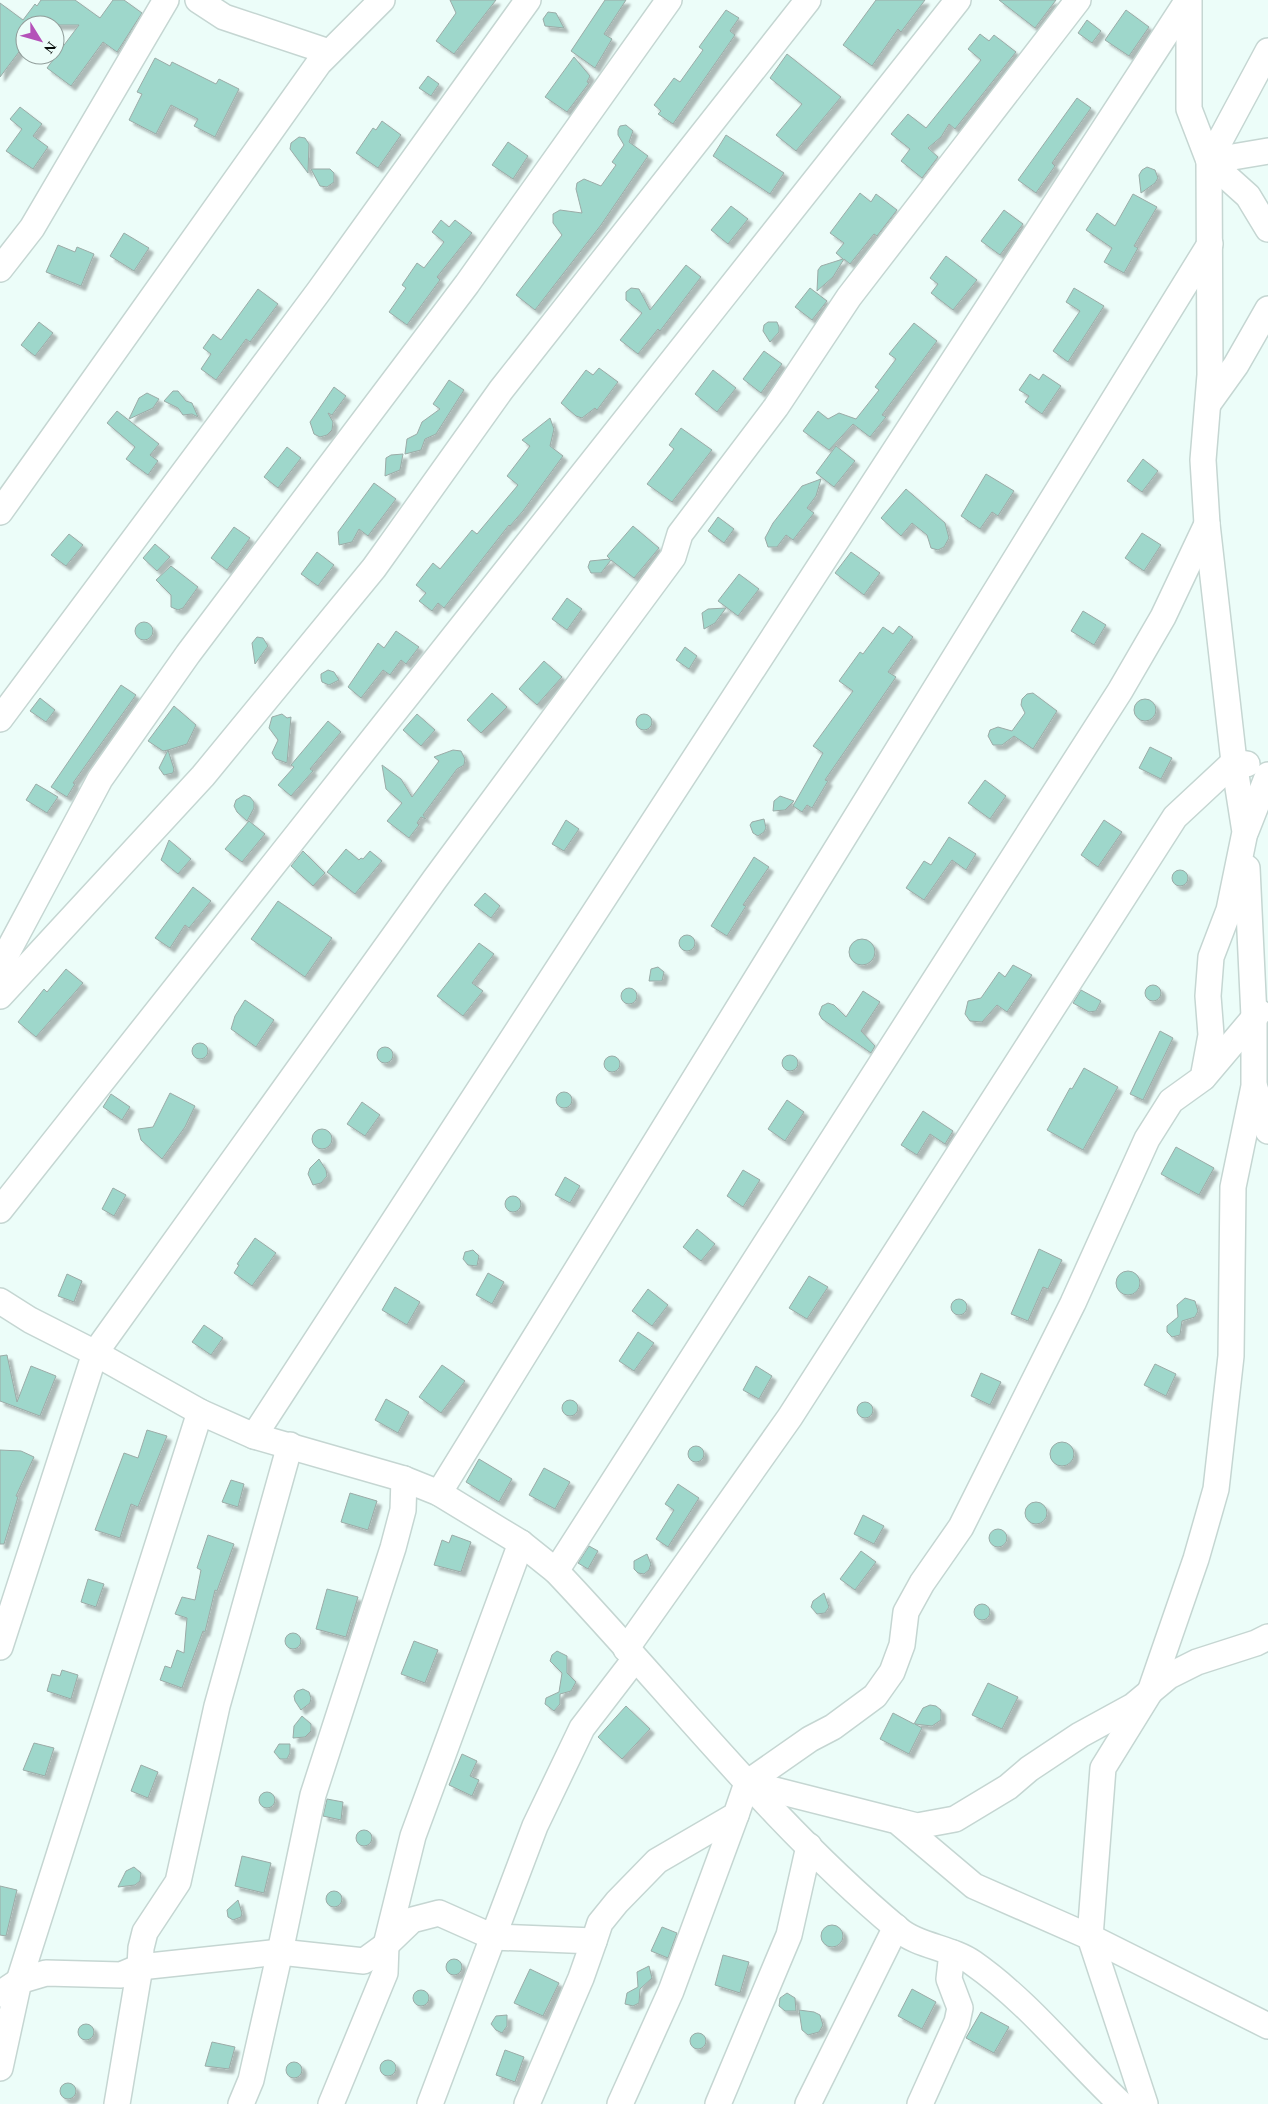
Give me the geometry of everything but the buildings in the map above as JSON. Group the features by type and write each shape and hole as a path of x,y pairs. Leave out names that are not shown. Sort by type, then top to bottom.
{"street":[{"path":"0,269 32,228 166,0"},
{"path":"198,0 224,17 329,52"},
{"path":"0,512 319,63 382,0"},
{"path":"0,719 319,291 528,0"},
{"path":"0,966 100,779 188,654 467,284 669,0"},
{"path":"0,996 203,776 374,568 502,390 808,0"},
{"path":"0,1210 958,0"},
{"path":"0,1647 95,1353 435,879 672,557 680,534 776,408 849,298 1078,0"},
{"path":"1145,2104 1090,1937 1103,1768 1150,1692 1196,1559 1216,1489 1231,1356 1233,1187 1254,1086 1261,1010 1245,832 1234,762 1207,524 1203,460 1208,406 1209,161 1188,109 1189,0"},
{"path":"254,1436 1189,0"},
{"path":"1209,161 1268,52"},
{"path":"1209,161 1268,151"},
{"path":"1209,161 1248,196 1268,229"},
{"path":"439,1493 1210,244"},
{"path":"1208,406 1236,365 1268,309"},
{"path":"556,1571 1120,691 1163,617 1207,524"},
{"path":"1234,762 1268,768"},
{"path":"430,2104 535,1826 582,1728 790,1417 1175,817 1234,762"},
{"path":"1204,1078 1211,1035 1208,996 1211,957 1229,910 1245,832 1268,775"},
{"path":"620,2104 671,1991 747,1783 810,1739 834,1727 875,1696 892,1672 902,1645 906,1612 922,1583 961,1527 1073,1303 1147,1139 1171,1101 1204,1078 1261,1010"},
{"path":"1254,1086 1268,1132"},
{"path":"0,1300 30,1320 95,1353 200,1412 254,1436 404,1479 439,1493 521,1543 556,1571 747,1783 809,1846 900,1931 972,1962 1042,2021 1121,2104"},
{"path":"0,2068 9,1988 200,1412"},
{"path":"117,2104 145,1932 178,1882 217,1706 290,1445"},
{"path":"241,2104 251,2080 313,1795 393,1548 402,1510 404,1479"},
{"path":"331,2104 385,1974 386,1945 413,1836 521,1543"},
{"path":"747,1783 917,1826 955,1819 1008,1787 1029,1769 1080,1735 1133,1706 1170,1676 1197,1662 1256,1643 1268,1637"},
{"path":"527,2104 581,1978 600,1923 617,1902 657,1861 736,1815"},
{"path":"897,1821 974,1886 1090,1937 1268,2026"},
{"path":"718,2104 789,1934 809,1846"},
{"path":"9,1988 46,1973 121,1975 140,1966 280,1952 364,1961 386,1945 412,1920 439,1913 494,1937 594,1941"},
{"path":"808,2104 896,1927"},
{"path":"920,2104 957,2022 960,2008 949,1979 952,1953"}]}
